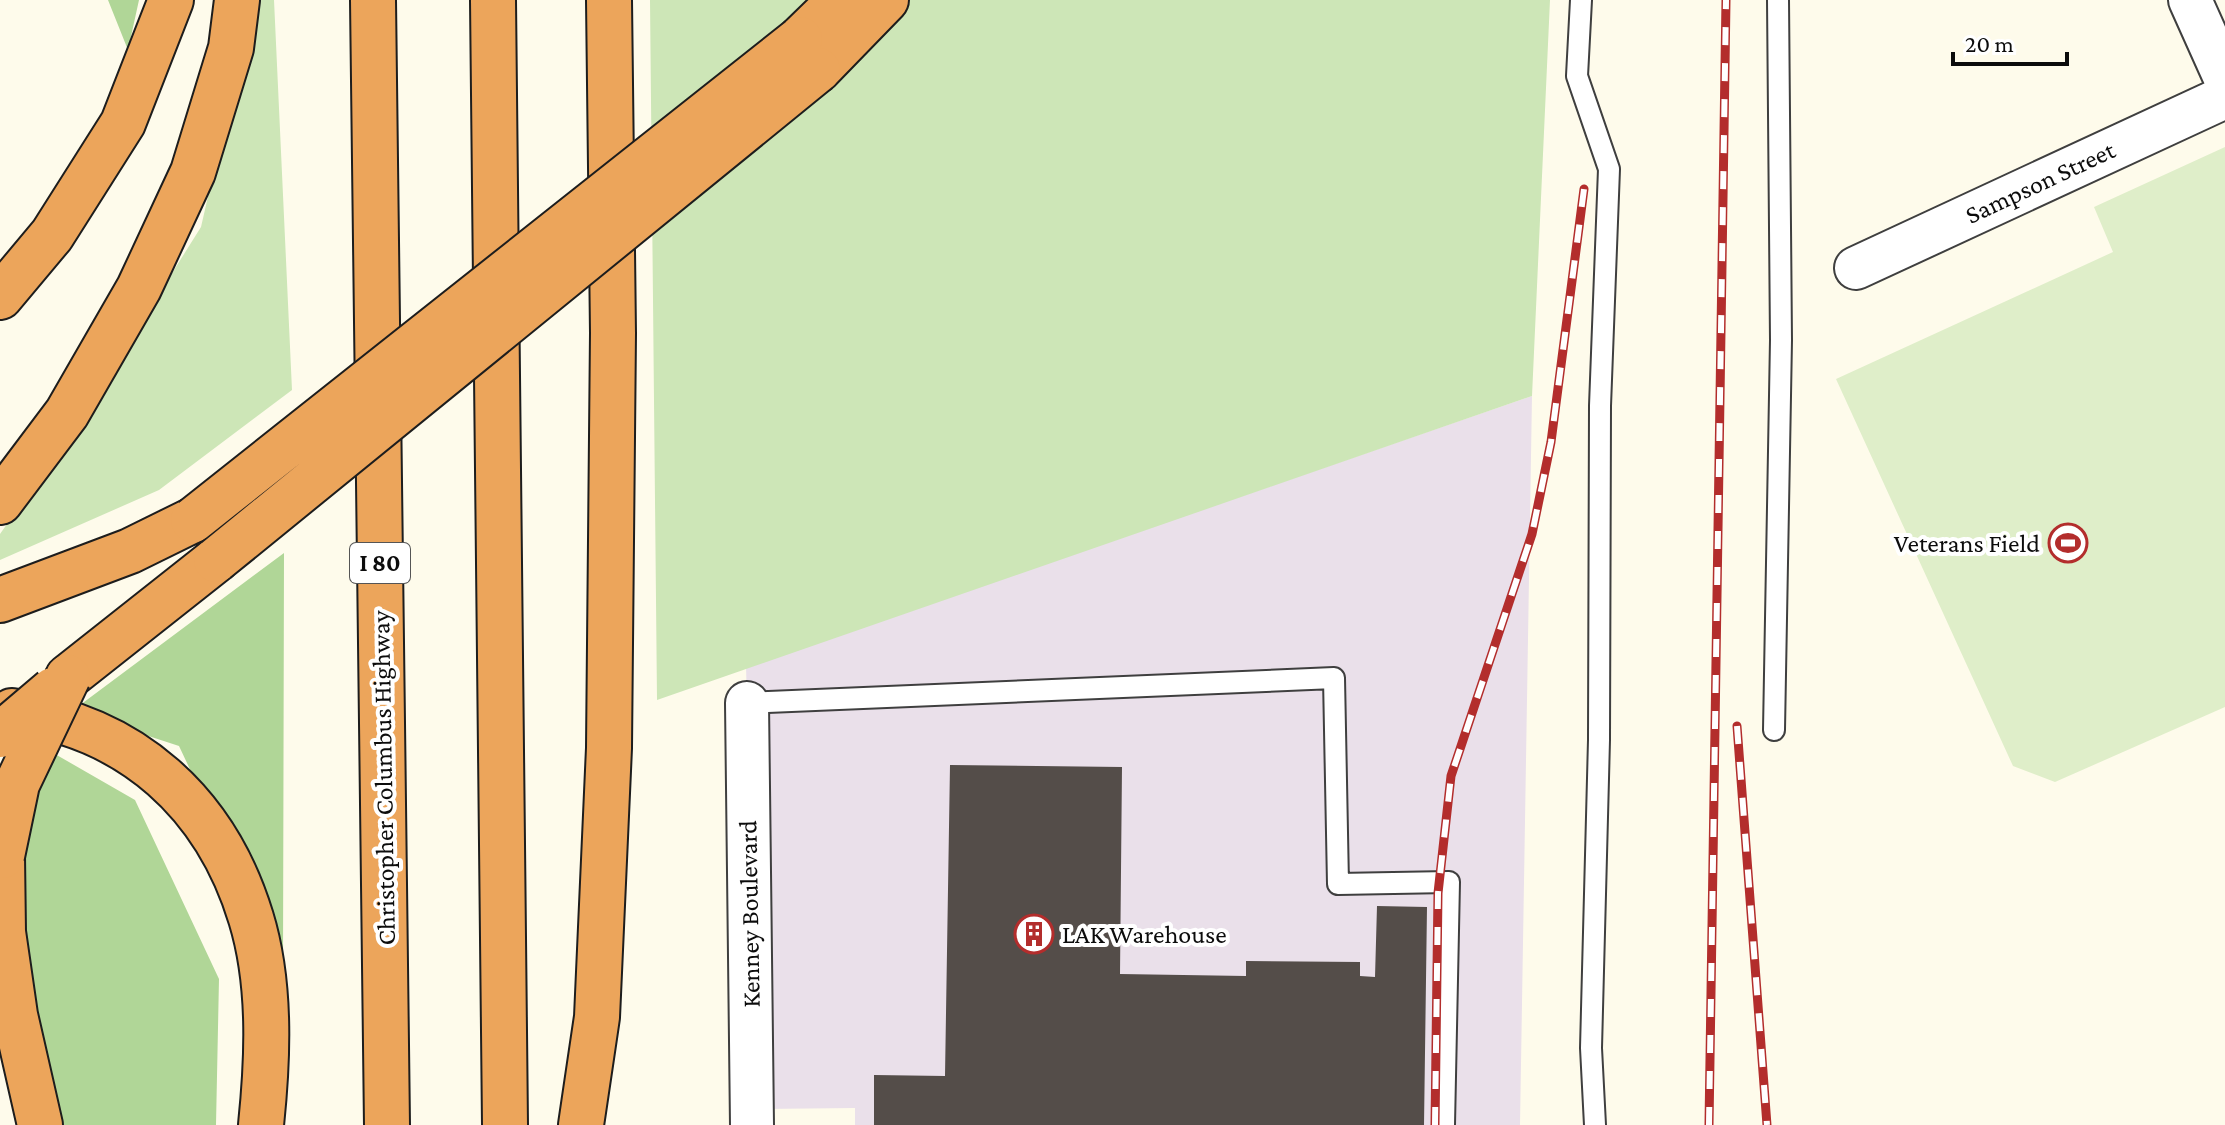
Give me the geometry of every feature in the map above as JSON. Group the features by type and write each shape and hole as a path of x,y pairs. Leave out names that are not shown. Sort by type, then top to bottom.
{"highway":[{"path":"0,297 52,235 123,123 171,0"},
{"path":"0,502 67,413 139,288 193,172 231,48 237,0"},
{"name":"Christopher Columbus Highway","path":"373,0 387,1125"},
{"path":"493,0 505,1125"},
{"path":"581,1125 597,1017 609,748 613,349 609,0"},
{"path":"0,735 216,560 809,54 840,0"},
{"path":"0,600 130,551 193,520 809,54 886,0"},
{"path":"40,1125 15,1015 3,932 2,856 17,784 68,677"},
{"path":"0,709 36,714 117,741 175,784 219,845 251,918 265,998 261,1125"}],"street":[{"path":"2190,0 2225,78"},
{"name":"Sampson Street","path":"1856,268 2225,97"},
{"name":"Kenney Boulevard","path":"747,703 752,1125"}],"lane":[{"path":"1581,0 1577,76 1609,169 1600,406 1599,740 1591,1048 1595,1125"},
{"path":"1774,730 1781,340 1778,0"},
{"path":"747,703 1334,678 1338,884 1449,882 1444,1125"}],"shaded area":[{"path":"1532,396 1520,1125 855,1125 855,1108 759,1109 746,667"}],"green space":[{"path":"108,0 139,0 128,50"},
{"path":"253,0 274,0 292,390 159,490 0,560 0,534 76,426 201,227"},
{"path":"650,0 1550,0 1532,396 657,700"},
{"name":"Veterans Field","path":"2225,147 2225,707 2055,782 2013,766 1836,379 2113,252 2094,207"},
{"path":"284,553 283,967 179,746 72,711"},
{"path":"48,750 135,800 219,979 216,1125 58,1125 12,905"}],"building":[{"name":"LAK Warehouse","path":"950,765 1122,767 1120,974 1246,976 1246,961 1360,962 1360,976 1375,977 1377,906 1427,907 1424,1125 874,1125 874,1075 945,1076"}],"railway":[{"path":"1709,1125 1726,0"},
{"path":"1435,1125 1438,893 1451,776 1532,534 1551,442 1584,189"},
{"path":"1737,726 1767,1125"}],"place":[{"name":"Veterans Field","path":"2068,543"},
{"name":"LAK Warehouse","path":"1034,934"}]}
